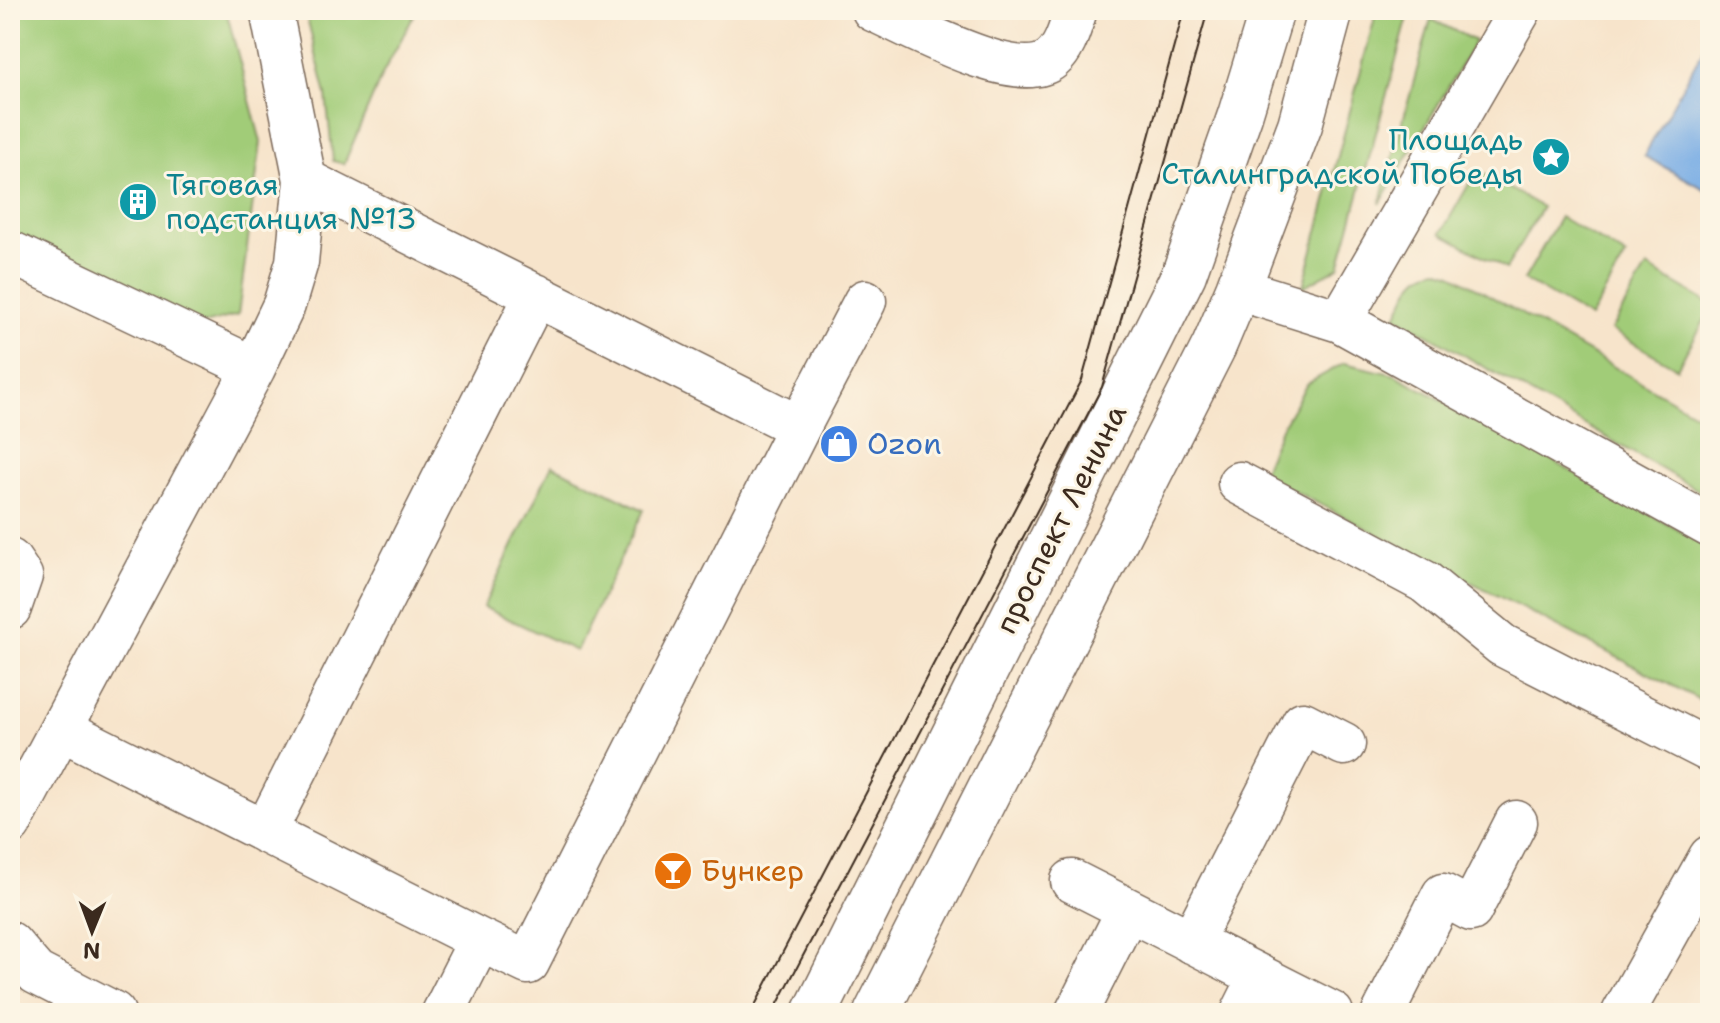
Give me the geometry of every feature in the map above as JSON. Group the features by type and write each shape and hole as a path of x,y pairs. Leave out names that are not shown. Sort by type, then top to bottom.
{"main road":[{"name":"проспект Ленина","path":"815,1013 1184,274 1240,115 1272,10"},
{"name":"проспект Ленина","path":"876,1013 1214,346 1300,125 1331,10"}],"street":[{"path":"10,824 254,368 284,305 297,262 305,180 271,10"},
{"path":"873,10 988,61 1026,69 1050,61 1063,46 1076,10"},
{"path":"1340,321 1520,10"},
{"path":"305,180 799,427"},
{"path":"10,252 254,368"},
{"path":"1238,289 1340,321 1710,526"},
{"path":"265,832 536,295"},
{"path":"61,729 528,963 865,301"},
{"path":"1239,483 1425,582 1502,645 1710,751"},
{"path":"10,560 21,576 10,608"},
{"path":"1191,942 1303,723 1344,744"},
{"path":"1383,1013 1443,895 1471,910 1516,822"},
{"path":"1623,1013 1697,908 1710,857"},
{"path":"1072,881 1191,942 1251,995 1332,1013"},
{"path":"1076,1013 1128,910"},
{"path":"443,1013 480,940"},
{"path":"42,980 114,1013"}],"green space":[{"path":"10,10 226,10 261,142 238,315 192,327 10,241"},
{"path":"305,10 417,10 382,75 344,164 333,161 326,95"},
{"path":"1377,10 1410,10 1339,267 1303,287"},
{"path":"1431,19 1475,41 1380,204"},
{"path":"1477,170 1542,207 1506,269 1441,233"},
{"path":"1560,217 1626,256 1590,318 1524,280"},
{"path":"1647,267 1710,304 1710,311 1677,368 1611,330"},
{"path":"1438,269 1452,274 1710,422 1710,497 1396,316 1416,280"},
{"path":"1344,363 1396,375 1710,547 1710,705 1261,474 1281,428 1307,384"},
{"path":"552,465 644,510 576,651 483,607"}],"water":[{"path":"1710,37 1710,192 1644,156"}],"tram line":[{"path":"751,1013 1082,380 1184,10"},
{"path":"773,1013 1102,387 1208,10"}],"place":[{"name":"Площадь Сталинградской Победы","path":"1551,157"},
{"name":"Тяговая подстанция №13","path":"138,202"},
{"name":"Ozon","path":"839,444"},
{"name":"Бункер","path":"673,871"}]}
